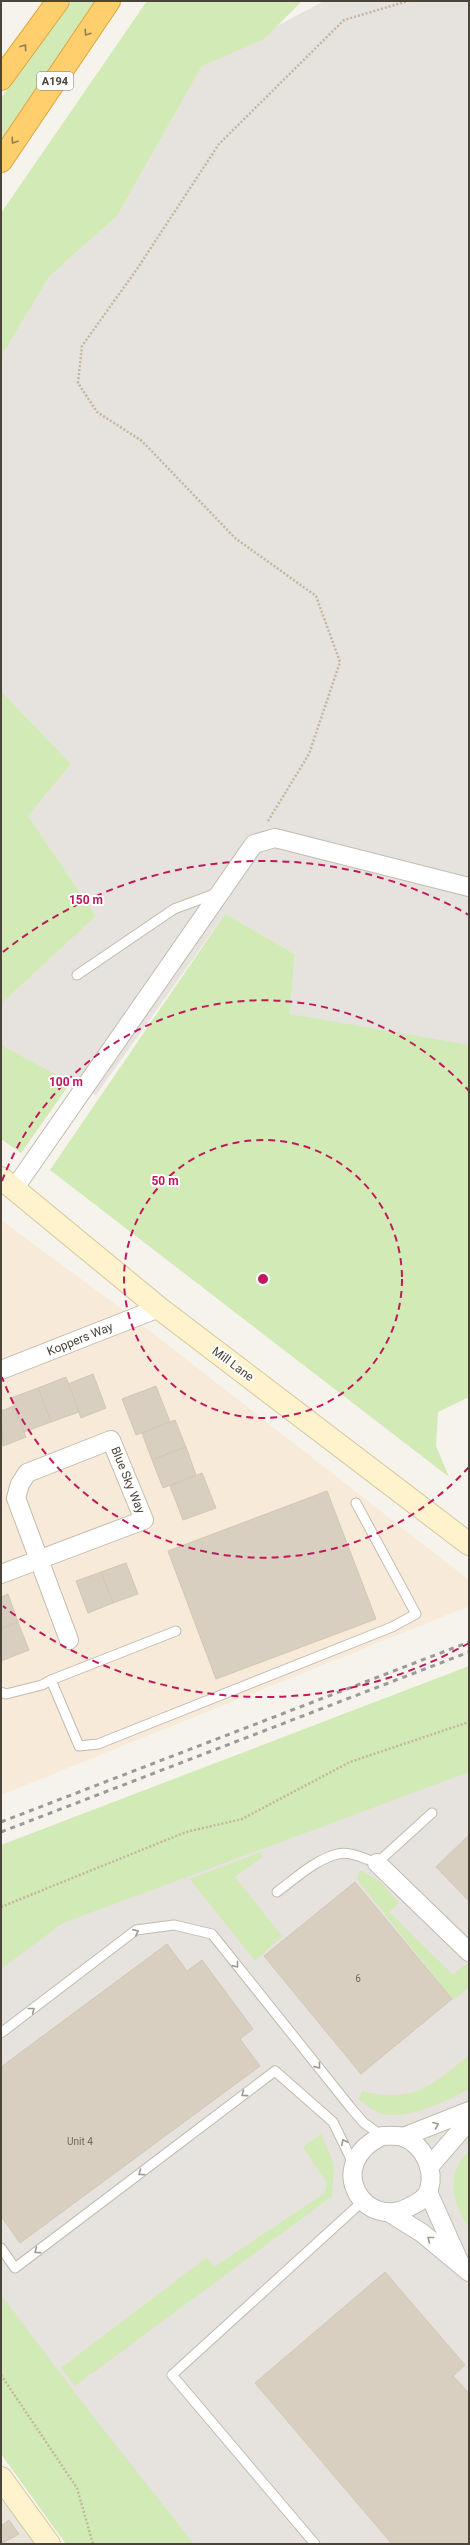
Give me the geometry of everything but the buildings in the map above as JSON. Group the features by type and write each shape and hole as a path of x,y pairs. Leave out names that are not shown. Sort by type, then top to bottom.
{"highway":[{"path":"1,79 58,1"},
{"name":"A194","path":"1,161 109,1"}],"main road":[{"name":"Mill Lane","path":"8,1184 159,1308 469,1544"},
{"path":"1,2478 49,2544"}],"street":[{"path":"8,1184 254,844 275,838 469,887"},
{"name":"Koppers Way","path":"1,1370 159,1308"},
{"name":"Blue Sky Way","path":"1,1574 39,1560 144,1520 111,1440 27,1473 20,1484 16,1498 39,1560"},
{"path":"39,1560 70,1640"},
{"path":"377,1863 469,1952"},
{"path":"465,2268 422,2233 390,2213 373,2208 363,2201 356,2189 352,2173 353,2163 360,2151 369,2142 382,2136 403,2137 469,2112"},
{"path":"429,2167 469,2121"},
{"path":"390,2213 404,2210 418,2202 428,2192 431,2179 429,2167 424,2155 415,2145 403,2137"},
{"path":"428,2192 465,2268"}],"lane":[{"path":"77,975 174,909 220,892"},
{"path":"51,1680 79,1746 98,1744 392,1627 416,1614 356,1503"},
{"path":"1,1692 6,1694 42,1685 51,1680 176,1631"},
{"path":"277,1892 318,1863 339,1854 358,1856 377,1863 432,1813"},
{"path":"1,2033 136,1930 174,1925 212,1934 351,2108 364,2123 382,2136"},
{"path":"1,2248 15,2268 275,2070 333,2122 353,2163"},
{"path":"315,2544 172,2375 363,2201"}],"path":[{"path":"254,844 308,754 340,662 316,596 235,538 142,441 97,412 78,383 82,346 136,269 219,144 344,20 408,1"},
{"path":"1,1907 186,1832 242,1819 350,1762 469,1722"},
{"path":"1,2375 77,2488 93,2544"}],"shaded area":[{"path":"324,1 469,1 469,1055 290,1014 295,954 225,914 96,1095 1,1045 1,1004 96,916 28,816 71,764 1,691 1,357 49,277 117,216 202,66"},
{"path":"1,1220 123,1310 469,1580 469,1606 1,1795"},
{"path":"469,1726 469,2544 105,2544 1,2357 1,1911"},
{"path":"1,2499 35,2544 1,2544"}],"green space":[{"path":"72,1 95,1 1,140 1,98"},
{"path":"147,1 302,1 264,39 202,66 117,216 49,277 1,357 1,213"},
{"path":"1,691 71,764 28,816 96,916 1,1004"},
{"path":"225,914 295,954 290,1014 469,1045 469,1397 438,1412 436,1446 449,1477 50,1170"},
{"path":"1,1045 71,1082 21,1153 1,1139"},
{"path":"469,1666 469,1772 63,1923 1,1969 1,1845"},
{"path":"261,1852 262,1857 235,1877 282,1936 255,1961 190,1879"},
{"path":"360,1870 379,1881 399,1903 389,1912 453,1975 466,1964 469,1966 469,1987 453,2000 357,1879"},
{"path":"469,2055 469,2089 438,2104 401,2115 390,2115 375,2111 359,2099 362,2091 396,2095 421,2090 444,2076"},
{"path":"321,2134 334,2164 332,2196 75,2386 61,2368 207,2257 214,2267 325,2193 327,2183 303,2147"},
{"path":"469,2151 469,2228 458,2209 455,2199 454,2179 456,2169 461,2160"},
{"path":"1,2295 91,2414 194,2544 66,2544 1,2454"}],"railway":[{"path":"1,1822 469,1642"},
{"path":"1,1832 469,1652"}]}
